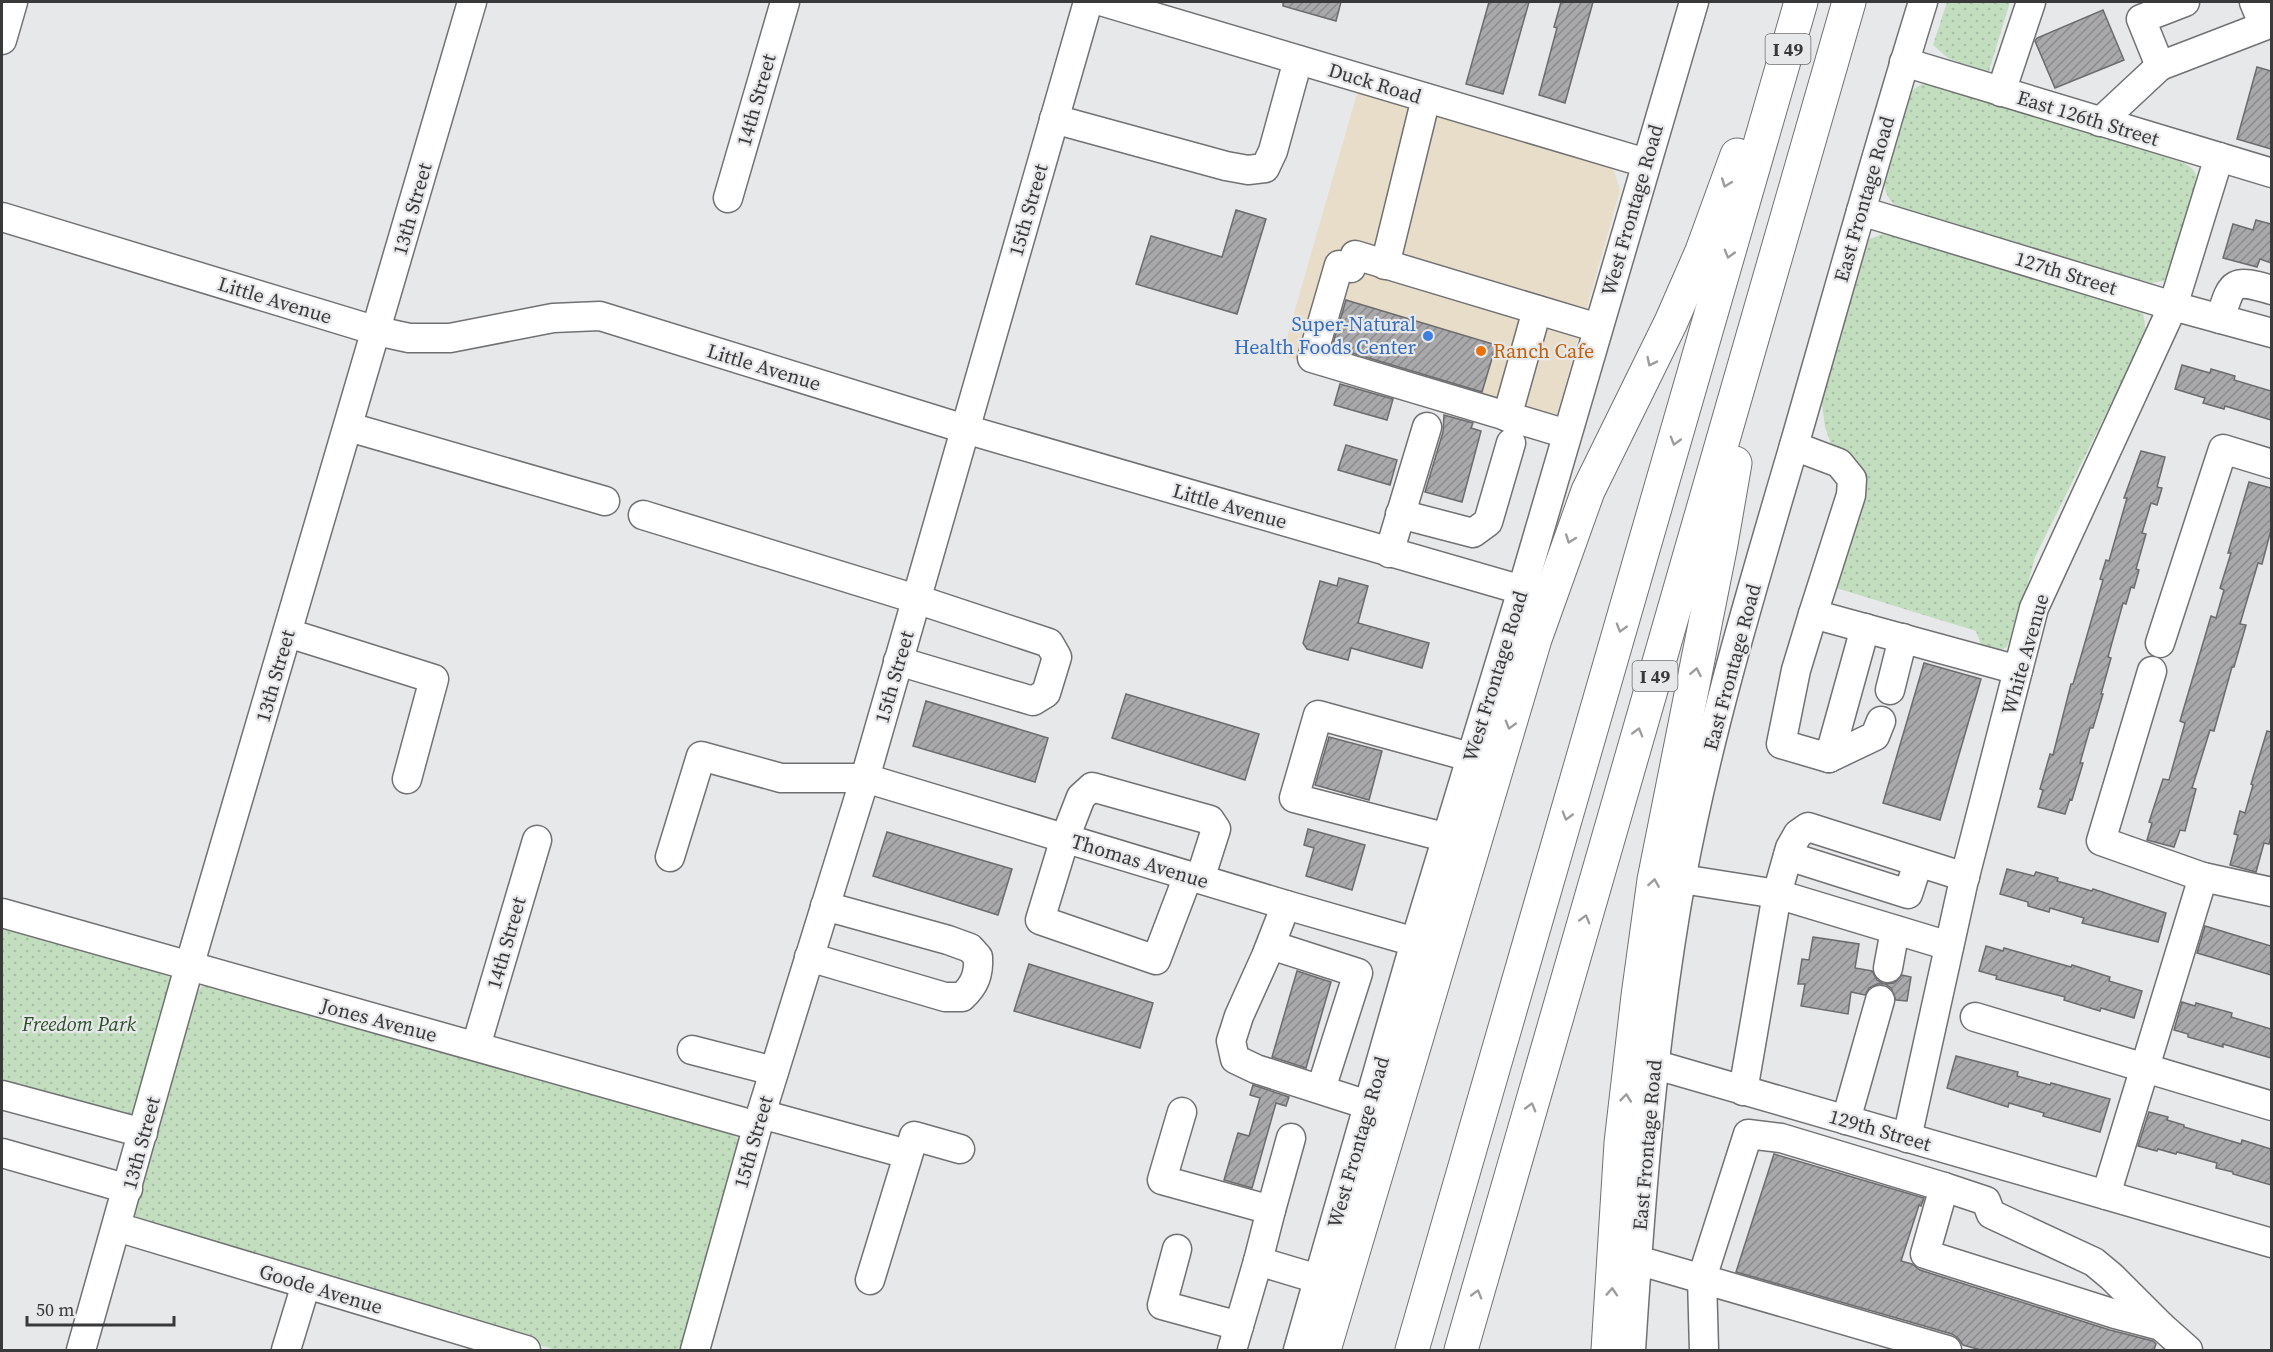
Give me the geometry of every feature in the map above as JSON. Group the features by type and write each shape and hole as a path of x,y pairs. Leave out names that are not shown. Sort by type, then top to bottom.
{"highway":[{"name":"I 49","path":"1412,1350 1801,2"},
{"name":"I 49","path":"1461,1350 1849,2"},
{"path":"1324,1350 1535,639 1560,567 1588,491 1671,322 1702,250 1747,126 1774,97"},
{"path":"1608,1350 1621,1143 1654,880 1721,544 1750,373 1747,353"}],"street":[{"path":"2,40 13,2"},
{"name":"13th Street","path":"81,1350 189,968 472,2"},
{"name":"14th Street","path":"728,198 785,2"},
{"name":"15th Street","path":"695,1350 759,1120 865,777 1088,2"},
{"name":"Duck Road","path":"1104,2 1646,163"},
{"name":"West Frontage Road","path":"1298,1350 1415,942 1522,590 1694,2"},
{"name":"East Frontage Road","path":"1631,1350 1653,1064 1682,879 1698,800 1732,659 1923,2"},
{"path":"2001,92 2031,2"},
{"path":"2160,66 2141,19 2185,2"},
{"path":"2100,122 2160,66 2264,26 2254,2"},
{"path":"1054,119 1226,166 1248,170 1265,168 1273,152 1298,60"},
{"name":"East 126th Street","path":"1904,62 2271,173"},
{"path":"1385,265 1426,98"},
{"name":"White Avenue","path":"1907,1138 1965,877 2034,608 2173,306 2219,158"},
{"name":"127th Street","path":"1861,211 2173,306 2271,333"},
{"name":"Little Avenue","path":"2,217 377,331 408,338 450,338 553,318 600,316 965,429 1522,590"},
{"path":"1567,434 1509,430 1312,358 1339,265 1351,268 1355,255 1598,328"},
{"path":"2220,319 2229,291 2237,284 2249,283 2271,290"},
{"path":"1400,514 1473,533 1488,522 1537,310"},
{"path":"349,427 604,501"},
{"path":"1389,553 1427,427"},
{"path":"1794,446 1839,463 1852,479 1851,495 1796,670 1781,744 1830,758 1875,736 1881,721"},
{"path":"2160,643 2223,449 2271,464"},
{"path":"643,515 916,599 1049,643 1057,657 1046,693 1033,701 898,661"},
{"path":"1444,569 1456,529"},
{"path":"1813,614 2018,670"},
{"path":"1830,758 1865,627"},
{"path":"288,633 434,679 407,779"},
{"path":"1890,690 1903,638"},
{"path":"2152,671 2101,841 2202,877 2271,892"},
{"path":"1448,838 1294,798 1318,715 1470,757"},
{"name":"Thomas Avenue","path":"670,857 701,756 781,778 865,777 1415,942"},
{"path":"1092,787 1210,820 1216,829 1156,960 1040,920 1065,838 1081,797 1092,787"},
{"path":"1743,1091 1777,894 1788,856 1798,834 1808,827 1965,877"},
{"name":"14th Street","path":"476,1046 537,840"},
{"path":"2106,1195 2202,877"},
{"path":"1682,879 1777,894 1949,946"},
{"path":"1286,905 1239,1016 1231,1041 1235,1059 1256,1069 1368,1105"},
{"path":"809,957 945,997 962,997 973,987 979,970 978,957 970,948 825,906"},
{"name":"Jones Avenue","path":"2,913 189,968 476,1046 759,1120 907,1154"},
{"path":"1888,968 1895,930"},
{"path":"1271,945 1358,973 1321,1089"},
{"path":"1846,1120 1880,1000"},
{"path":"1975,1017 2271,1106"},
{"path":"692,1050 774,1071"},
{"name":"129th Street","path":"1653,1064 2271,1243"},
{"path":"2,1095 143,1133"},
{"path":"1182,1112 1162,1180 1271,1210"},
{"path":"1704,1350 1702,1278 1748,1134 1781,1138 1986,1201"},
{"path":"870,1280 914,1136 960,1149"},
{"path":"1177,1249 1162,1305 1235,1338 1291,1138"},
{"path":"2,1153 128,1189"},
{"path":"1995,1163 1986,1201 1991,1214 2094,1262 2188,1350"},
{"path":"1944,1187 1925,1254 2115,1314 2161,1326"},
{"name":"Goode Avenue","path":"117,1227 526,1350"},
{"path":"1637,1260 1937,1349"},
{"path":"1258,1261 1318,1279"},
{"path":"286,1350 306,1284"}],"shaded area":[{"path":"1358,90 1606,165 1614,171 1620,190 1550,439 1282,355"}],"green space":[{"path":"1947,2 2010,2 1988,74 1948,58 1933,45"},
{"path":"1935,82 2191,167 2196,175 2198,186 2172,274 2163,281 2151,283 1898,208 1888,196 1884,181 1909,94 1921,85"},
{"path":"1883,234 1903,236 2131,305 2143,312 2146,333 2035,557 2019,616 2007,647 1995,653 1984,653 1976,631 1833,587 1848,455 1831,444 1825,427 1821,396 1869,239"},
{"name":"Freedom Park","path":"2,922 164,973 170,978 171,985 134,1117 2,1080"},
{"path":"209,983 727,1129 739,1140 741,1147 682,1350 556,1350 153,1228 138,1221 132,1207 193,1001 201,987"}],"building":[{"path":"1283,2 1341,2 1336,21 1283,6"},
{"path":"1489,2 1529,2 1503,94 1466,84"},
{"path":"1561,2 1593,2 1565,103 1539,95 1557,28 1554,27"},
{"path":"2103,10 2124,60 2055,88 2035,41 2037,38"},
{"path":"2257,67 2271,71 2271,149 2237,139"},
{"path":"1236,210 1266,219 1237,314 1136,284 1151,236 1222,257"},
{"path":"2256,220 2271,224 2271,263 2260,259 2257,267 2223,258 2233,224 2253,230"},
{"path":"1346,300 1496,345 1482,392 1332,347"},
{"path":"2182,365 2210,373 2211,369 2235,376 2234,380 2271,391 2271,420 2225,406 2224,409 2203,403 2205,398 2175,389"},
{"path":"1340,384 1393,399 1387,420 1334,405"},
{"path":"1444,415 1473,423 1471,428 1481,431 1462,502 1425,492 1443,432"},
{"path":"1346,445 1397,460 1390,485 1338,470"},
{"path":"2141,451 2165,457 2157,487 2162,488 2157,505 2151,503 2142,533 2146,534 2136,569 2139,570 2134,588 2131,587 2126,604 2123,603 2108,657 2111,658 2101,694 2103,694 2093,728 2090,728 2072,800 2070,799 2065,814 2038,807 2043,790 2040,789 2050,754 2053,755 2071,684 2073,684 2103,580 2100,579 2106,560 2109,561 2127,498 2124,498"},
{"path":"2249,482 2271,488 2271,530 2262,564 2258,563 2240,624 2246,625 2234,667 2232,667 2214,731 2210,730 2192,788 2196,789 2185,831 2180,830 2174,847 2147,840 2152,823 2149,822 2163,779 2169,780 2185,723 2180,721 2211,616 2216,618 2224,590 2220,588 2231,553 2228,553"},
{"path":"1339,578 1368,586 1358,623 1429,643 1422,668 1351,648 1348,660 1307,649 1303,643 1320,581 1337,586"},
{"path":"1924,663 1981,679 1940,820 1883,803"},
{"path":"1126,694 1259,734 1245,780 1112,738"},
{"path":"926,701 1048,738 1035,782 913,746"},
{"path":"2267,731 2271,732 2271,836 2269,844 2264,843 2256,872 2230,865 2238,835 2234,834 2240,811 2245,813"},
{"path":"1329,737 1382,751 1369,800 1315,785"},
{"path":"1308,829 1365,845 1352,890 1306,876 1314,848 1304,845"},
{"path":"887,832 1012,869 998,915 873,876"},
{"path":"2007,869 2034,876 2036,872 2058,878 2057,881 2092,891 2093,889 2166,913 2158,942 2082,923 2084,918 2050,908 2049,912 2028,906 2028,902 2000,894"},
{"path":"2205,926 2271,946 2271,975 2197,953"},
{"path":"1813,937 1859,944 1855,968 1872,971 1877,980 1884,984 1877,984 1869,988 1865,995 1851,992 1848,1014 1801,1006 1805,984 1798,984 1802,959 1809,960"},
{"path":"1986,946 2003,951 2004,948 2071,967 2072,965 2110,977 2109,981 2142,991 2134,1018 2101,1008 2100,1011 2064,1000 2065,997 1996,979 1997,976 1979,971"},
{"path":"1029,964 1153,1003 1140,1048 1014,1011"},
{"path":"1297,971 1331,982 1306,1068 1272,1057"},
{"path":"1902,975 1911,977 1907,1001 1896,1000 1891,988 1884,984 1894,983"},
{"path":"2182,1002 2195,1006 2196,1003 2232,1013 2231,1017 2271,1029 2271,1058 2188,1037 2188,1034 2174,1030"},
{"path":"1956,1056 2018,1072 2017,1076 2110,1099 2100,1132 2043,1116 2044,1113 2009,1103 2008,1107 1947,1088"},
{"path":"1253,1085 1289,1097 1286,1106 1276,1103 1252,1188 1224,1180 1238,1133 1249,1136 1260,1098 1250,1095"},
{"path":"2149,1112 2168,1117 2167,1120 2184,1125 2184,1127 2241,1144 2242,1140 2271,1149 2271,1185 2216,1168 2217,1163 2177,1152 2176,1154 2138,1146"},
{"path":"1774,1154 1924,1198 1921,1206 1919,1205 1901,1261 1912,1264 1920,1270 2110,1330 2153,1341 2156,1344 2154,1350 1981,1350 1963,1345 1952,1334 1736,1272"}],"place":[{"name":"Super-Natural Health Foods Center","path":"1428,336"},
{"name":"Ranch Cafe","path":"1481,351"}]}
